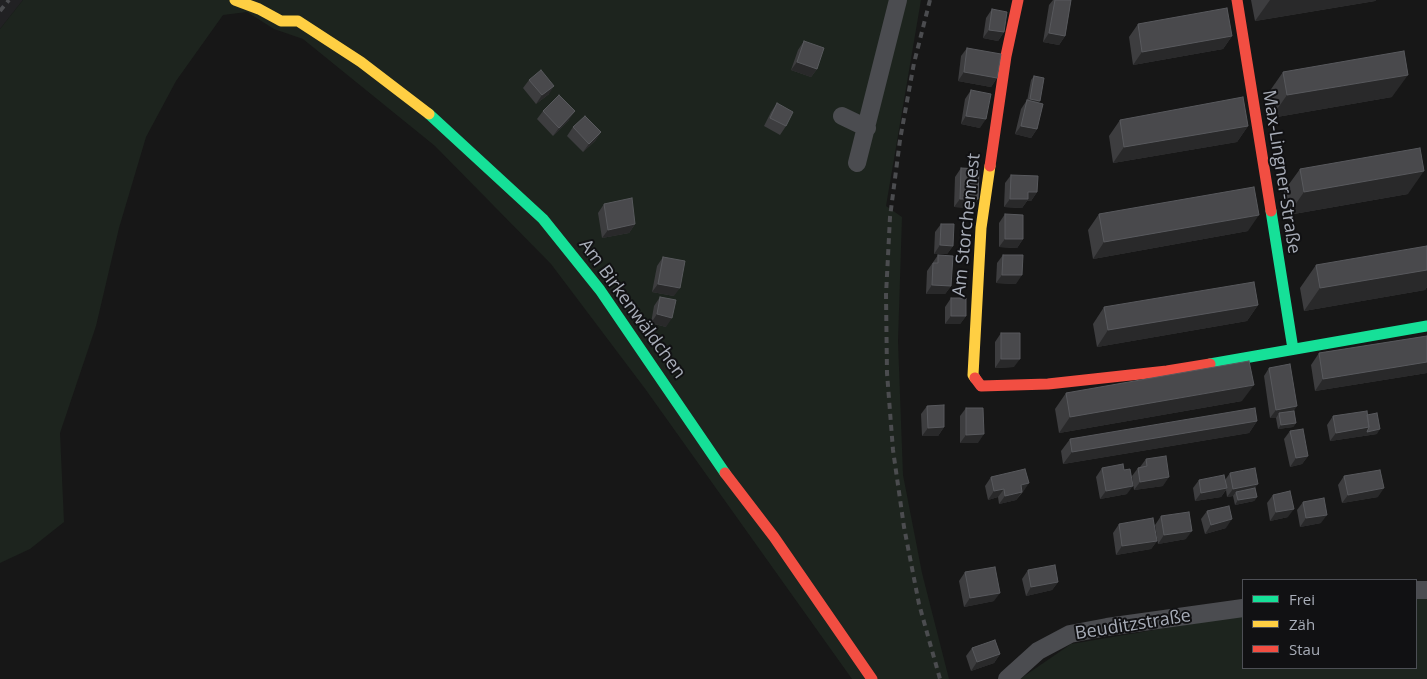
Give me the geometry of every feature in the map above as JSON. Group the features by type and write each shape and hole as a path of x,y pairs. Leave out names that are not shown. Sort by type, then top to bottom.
{"street":[{"name":"Am Birkenwäldchen","path":"235,0 260,9 281,21 298,22 361,62 428,113 543,218 600,290 726,474 774,537 872,679"},
{"path":"857,163 898,0"},
{"name":"Am Storchennest","path":"1018,0 1006,56 981,228 976,290 973,375 981,386 1048,384 1167,371 1293,349"},
{"name":"Max-Lingner-Straße","path":"1237,0 1293,349"},
{"path":"842,116 867,128"},
{"path":"1293,349 1427,326"},
{"name":"Beuditzstraße","path":"1008,679 1038,651 1070,634 1242,608"}],"shaded area":[{"path":"0,0 23,0 0,29"},
{"path":"23,0 921,0 886,206 902,217 898,341 903,475 922,573 949,679 852,679 646,390 551,264 435,146 303,39 274,29 247,12 223,15 176,81 146,137 119,228 96,326 60,433 64,522 30,549 0,563 0,29"},
{"path":"1417,596 1427,597 1427,679 1020,679 1071,644 1242,615 1242,669 1417,669"}],"building":[{"path":"1055,0 1071,0 1065,36 1049,33"},
{"path":"1227,8 1232,36 1142,52 1138,24"},
{"path":"992,9 1007,12 1004,32 989,30"},
{"path":"804,41 824,48 817,69 797,62"},
{"path":"967,48 1001,54 997,78 964,72"},
{"path":"1404,51 1408,75 1287,95 1283,72"},
{"path":"541,70 554,86 542,95 529,80"},
{"path":"1034,76 1044,78 1040,101 1030,99"},
{"path":"971,90 991,94 986,119 966,116"},
{"path":"559,95 575,111 559,128 543,111"},
{"path":"1243,97 1248,126 1124,147 1120,120"},
{"path":"1027,100 1043,104 1037,129 1021,126"},
{"path":"777,103 793,112 786,126 770,118"},
{"path":"585,116 601,132 589,144 573,127"},
{"path":"1420,148 1424,171 1304,192 1300,169"},
{"path":"961,168 979,169 978,199 960,199"},
{"path":"1011,175 1038,176 1037,192 1028,192 1028,199 1010,199"},
{"path":"1254,187 1259,215 1104,242 1099,214"},
{"path":"632,198 635,224 608,230 604,204"},
{"path":"1005,214 1023,215 1023,239 1005,239"},
{"path":"941,224 954,224 953,246 940,245"},
{"path":"1427,246 1427,270 1320,288 1316,265"},
{"path":"938,255 953,256 951,286 932,285 933,263 938,263"},
{"path":"1003,255 1023,255 1022,275 1002,275"},
{"path":"663,257 685,261 680,288 658,284"},
{"path":"1254,282 1258,305 1108,330 1104,307"},
{"path":"660,297 676,300 672,318 657,314"},
{"path":"951,298 966,298 966,316 951,316"},
{"path":"1001,333 1020,333 1020,359 1001,359"},
{"path":"1427,336 1427,362 1323,379 1319,353"},
{"path":"1249,361 1254,385 1070,417 1066,393"},
{"path":"1290,364 1297,406 1276,410 1269,368"},
{"path":"944,405 944,427 928,428 927,406"},
{"path":"966,408 983,408 984,434 966,435"},
{"path":"1255,408 1257,421 1072,452 1070,439"},
{"path":"1294,411 1296,423 1281,425 1279,413"},
{"path":"1367,411 1369,427 1336,433 1333,416"},
{"path":"1377,413 1380,429 1367,432 1369,427 1367,415"},
{"path":"1303,429 1308,456 1296,458 1290,431"},
{"path":"1166,456 1169,477 1140,482 1138,468 1147,466 1146,459"},
{"path":"1123,464 1124,470 1130,469 1133,486 1106,491 1102,468"},
{"path":"1255,468 1258,484 1233,489 1230,473"},
{"path":"1025,469 1029,483 1021,485 1022,492 1005,496 1004,489 994,491 991,477"},
{"path":"1380,470 1384,488 1348,495 1344,476"},
{"path":"1224,475 1227,488 1201,493 1199,480"},
{"path":"1255,488 1257,497 1238,500 1236,492"},
{"path":"1290,491 1294,509 1276,512 1273,495"},
{"path":"1324,498 1327,515 1306,518 1303,502"},
{"path":"1229,506 1232,519 1211,525 1207,511"},
{"path":"1189,512 1192,531 1164,535 1161,516"},
{"path":"1153,518 1157,541 1122,546 1119,524"},
{"path":"1055,565 1058,582 1031,587 1028,570"},
{"path":"995,567 1000,593 970,598 965,572"},
{"path":"995,640 1000,654 977,662 972,648"}],"railway":[{"path":"0,11 9,0"},
{"path":"930,0 914,63 900,140 890,217 886,295 887,373 893,450 904,527 919,604 940,679"}],"traffic: fast":[{"path":"429,114 543,219 600,290 725,473"},
{"path":"1271,211 1293,349"},
{"path":"1210,364 1427,326"}],"traffic: slow":[{"path":"235,0 259,9 281,21 298,21 361,62 429,114"},
{"path":"975,378 973,375 981,228 990,166"}],"traffic: jam":[{"path":"990,166 1006,56 1018,0"},
{"path":"1237,0 1271,211"},
{"path":"975,378 981,386 1048,384 1167,371 1210,364"},
{"path":"725,473 774,537 872,679"}]}
